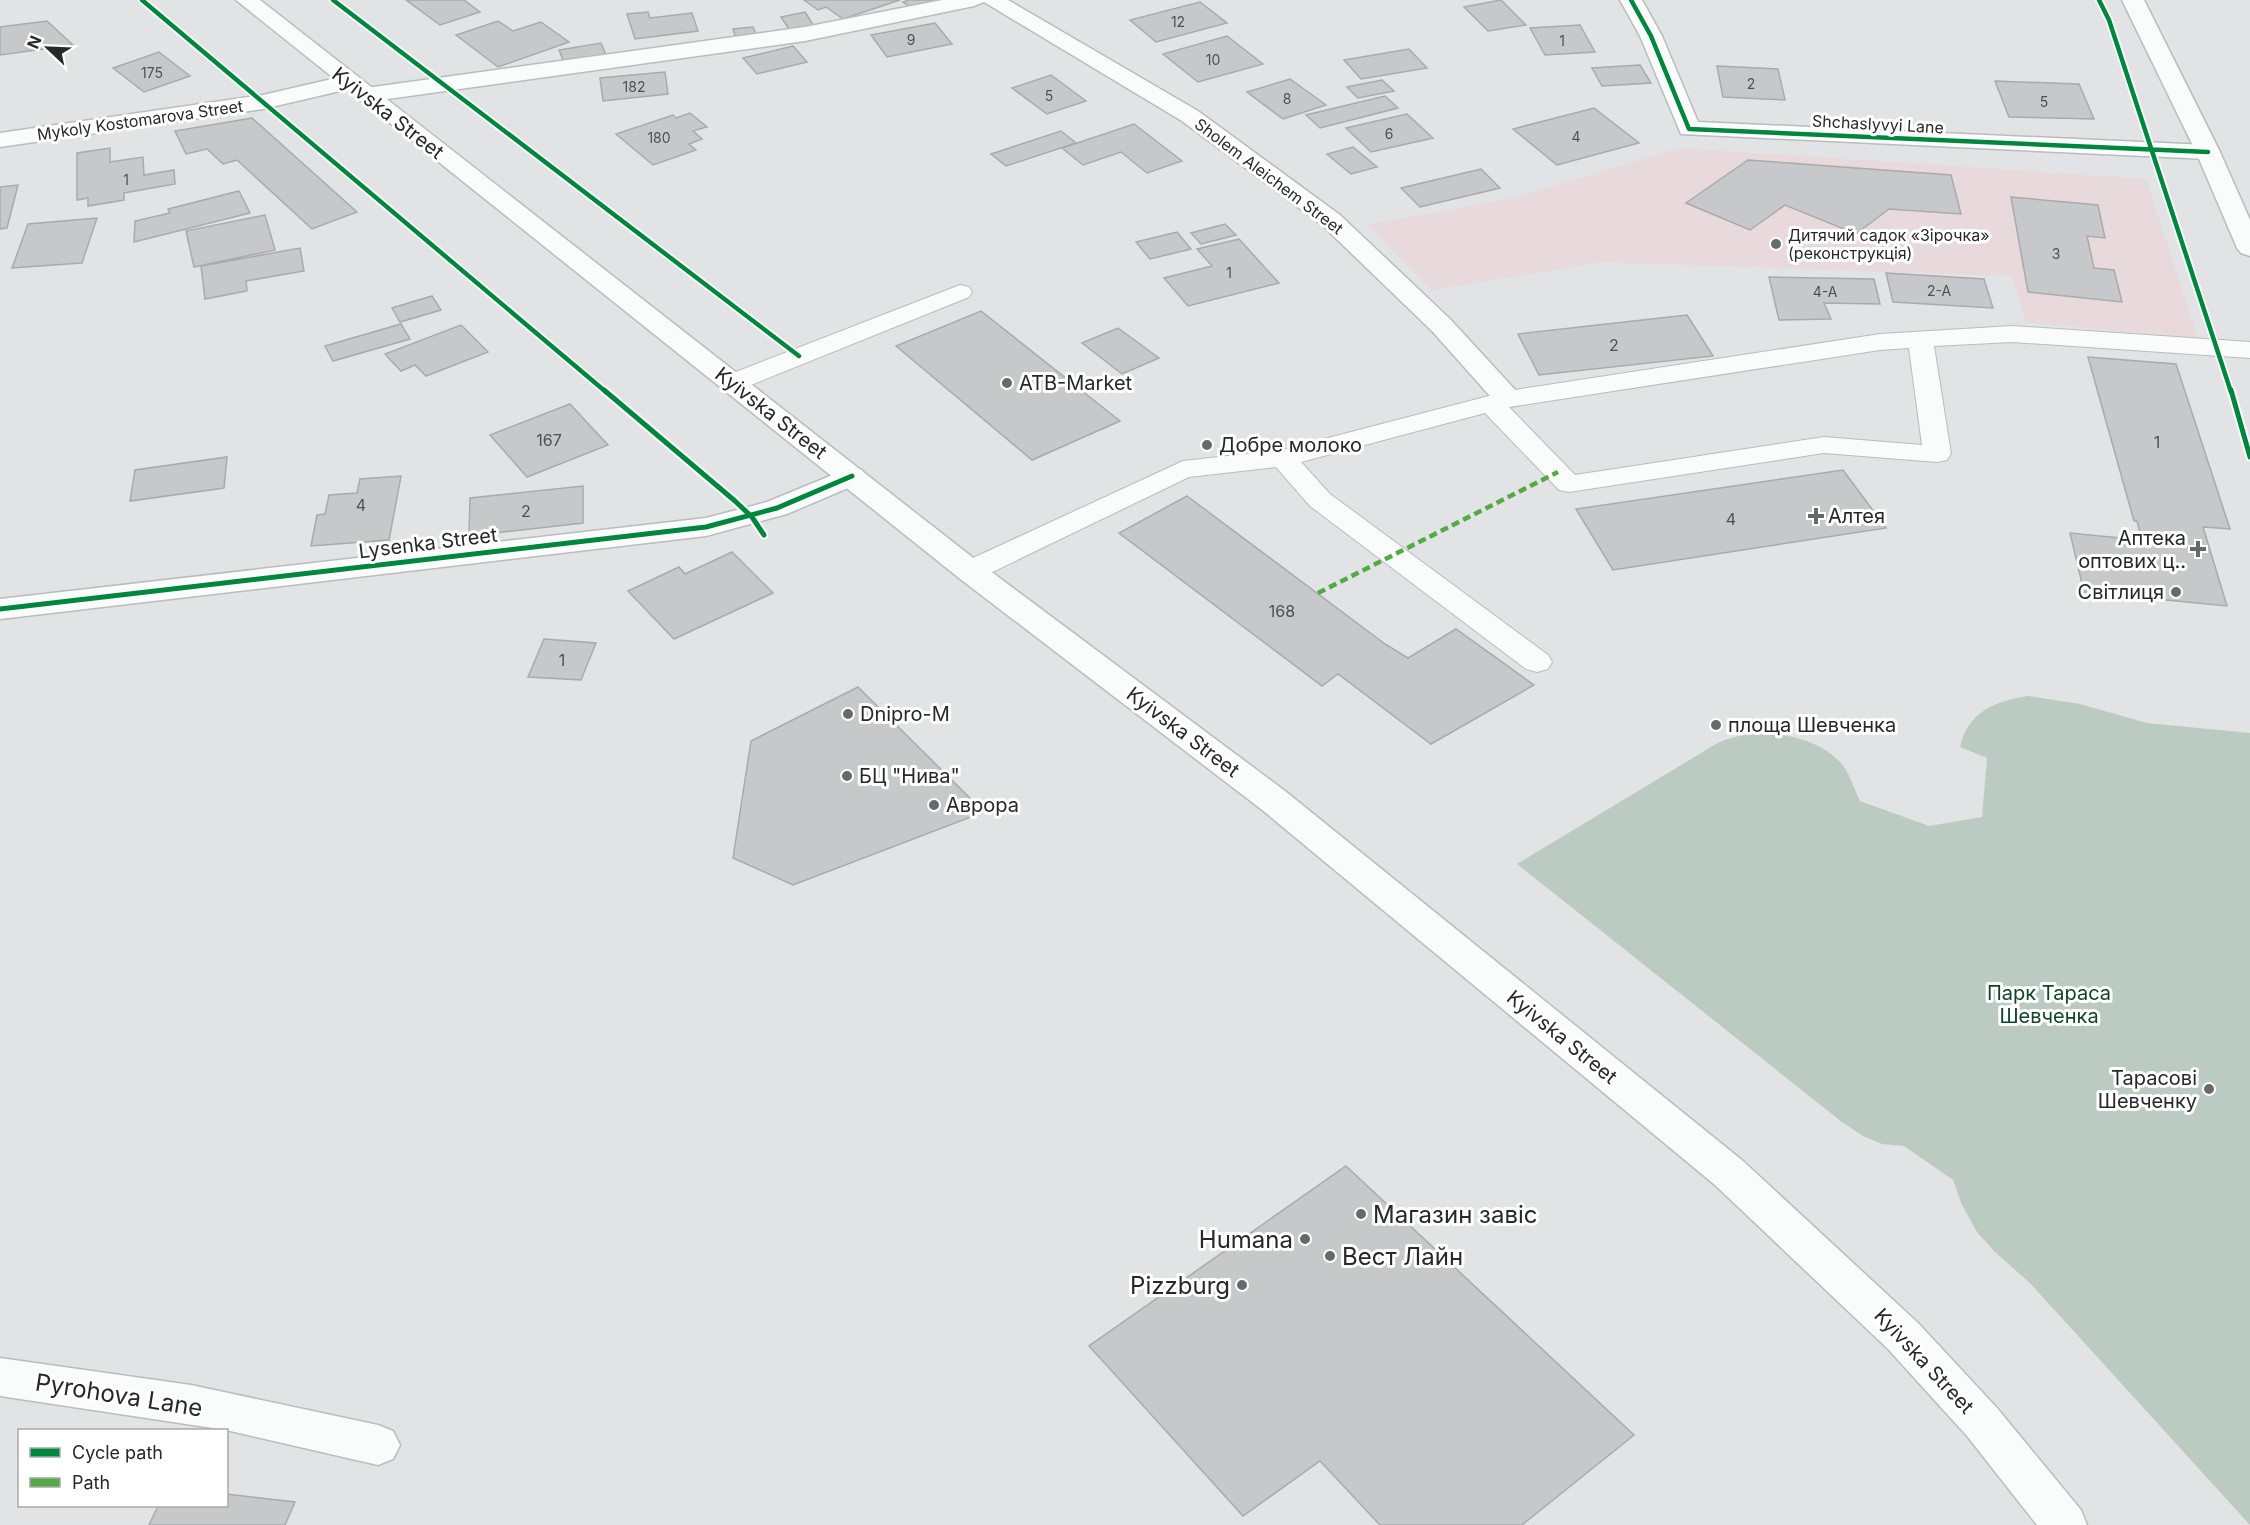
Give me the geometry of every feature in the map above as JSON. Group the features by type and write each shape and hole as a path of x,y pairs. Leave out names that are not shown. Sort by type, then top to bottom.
{"street":[{"name":"Kyivska Street","path":"247,0 970,571 1273,800 1729,1173 1903,1336 1982,1422 2065,1525"},
{"name":"Mykoly Kostomarova Street","path":"0,140 358,89 805,34 974,0"},
{"name":"Sholem Aleichem Street","path":"993,0 1190,116 1331,220 1441,325 1499,401"},
{"name":"Shchaslyvyi Lane","path":"1631,0 1651,36 1689,129 2208,152"},
{"path":"2133,0 2208,152 2250,248"},
{"name":"Lysenka Street","path":"0,609 706,526 777,508 852,476"},
{"name":"Pyrohova Lane","path":"0,1377 191,1405 378,1445"}],"lane":[{"path":"732,383 960,292"},
{"path":"970,571 1183,469 1283,458 1499,401 1880,342 1920,339 2012,334 2219,350 2250,350"},
{"path":"1499,401 1569,484 1824,445 1937,454 1920,339"},
{"path":"1283,458 1320,500 1537,662"}],"shaded area":[{"name":"Дитячий садок «Зірочка» (реконструкція)","path":"1679,148 2146,179 2198,339 2025,322 2013,276 1602,262 1432,290 1368,225 1518,197"}],"green space":[{"name":"Парк Тараса Шевченка","path":"2028,696 2080,704 2147,723 2250,733 2250,1525 2030,1283 1995,1252 1977,1232 1962,1205 1953,1180 1904,1146 1882,1144 1863,1136 1842,1122 1517,864 1716,744 1746,735 1779,735 1812,743 1842,764 1860,801 1929,826 1982,817 1987,758 1960,747 1964,735 1969,725 1985,710 2005,701"}],"building":[{"path":"406,0 464,0 480,12 440,25"},
{"path":"804,0 900,0 843,19 826,7 818,10"},
{"path":"942,0 915,11 903,2"},
{"path":"1501,0 1526,25 1488,31 1464,7"},
{"path":"1200,2 1227,23 1156,42 1130,20"},
{"path":"648,12 650,18 692,13 698,31 635,39 627,14"},
{"path":"805,12 815,28 791,32 781,17"},
{"path":"47,21 73,45 0,55 0,27"},
{"path":"498,21 513,31 541,22 569,42 498,67 456,35"},
{"path":"935,23 952,44 887,57 871,35"},
{"path":"1580,25 1595,52 1545,55 1530,28"},
{"path":"753,27 758,39 737,42 733,29"},
{"path":"1227,36 1263,64 1198,82 1163,54"},
{"path":"601,43 608,60 566,67 559,50"},
{"path":"793,46 807,62 757,74 743,58"},
{"path":"1409,49 1427,68 1361,79 1344,60"},
{"path":"159,52 190,76 144,92 113,68"},
{"path":"1640,65 1651,83 1602,86 1592,68"},
{"path":"1717,66 1778,69 1785,100 1723,97"},
{"path":"665,72 668,94 603,101 600,78"},
{"path":"1051,75 1086,101 1047,114 1012,88"},
{"path":"1290,79 1326,105 1283,119 1247,92"},
{"path":"1382,80 1394,91 1358,98 1347,87"},
{"path":"1995,81 2079,84 2094,119 2009,117"},
{"path":"1385,96 1398,108 1320,128 1306,115"},
{"path":"1594,108 1639,143 1557,165 1513,129"},
{"path":"690,113 707,127 693,131 702,139 689,144 696,150 653,165 616,134 673,115 676,118"},
{"path":"1407,114 1433,138 1371,152 1346,128"},
{"path":"252,118 357,212 312,229 237,160 223,164 207,149 186,154 175,131"},
{"path":"1134,124 1182,161 1147,173 1121,152 1083,165 1062,148"},
{"path":"1061,131 1076,143 1006,166 991,154"},
{"path":"1353,147 1377,167 1351,174 1327,154"},
{"path":"110,148 110,162 143,157 144,175 174,170 175,184 124,193 124,200 88,206 88,198 77,200 77,153"},
{"path":"1748,160 1951,175 1961,214 1889,209 1856,234 1785,205 1750,230 1686,203"},
{"path":"1481,169 1500,188 1420,207 1401,188"},
{"path":"18,185 7,228 0,229 0,187"},
{"path":"239,191 250,213 134,242 135,221 170,213 168,209"},
{"path":"2011,197 2098,205 2105,238 2087,236 2094,268 2114,270 2122,302 2028,292"},
{"path":"265,215 275,250 194,267 186,231"},
{"path":"97,218 82,263 12,268 28,224"},
{"path":"1225,224 1236,235 1201,244 1191,233"},
{"path":"1177,232 1191,249 1150,259 1136,242"},
{"path":"1239,239 1279,283 1188,306 1164,278 1212,266 1197,249"},
{"path":"300,248 304,271 246,281 247,291 205,299 201,266"},
{"path":"1886,273 1984,279 1993,308 1893,302"},
{"path":"1769,277 1874,279 1880,304 1824,303 1831,319 1779,320"},
{"path":"432,296 441,310 400,322 392,308"},
{"name":"ATB-Market","path":"981,311 1120,421 1032,460 896,346"},
{"path":"1687,315 1713,356 1539,375 1518,334"},
{"path":"401,324 410,339 333,361 325,346"},
{"path":"461,325 488,352 426,376 415,365 401,371 385,354"},
{"path":"1118,328 1159,358 1122,374 1082,343"},
{"path":"2088,357 2176,364 2230,529 2203,527 2227,606 2084,592 2070,533 2142,540 2137,521 2134,521"},
{"path":"570,404 608,445 527,477 490,435"},
{"path":"227,457 224,488 130,501 135,470"},
{"path":"1843,470 1886,528 1613,570 1576,509"},
{"path":"401,476 389,540 311,546 317,515 325,514 329,495 357,493 360,479"},
{"path":"583,486 583,523 469,536 470,498"},
{"path":"1187,496 1385,644 1408,658 1456,629 1534,685 1431,744 1338,674 1322,686 1119,533"},
{"path":"732,552 773,593 674,639 628,591 679,567 685,574"},
{"path":"544,639 596,643 581,680 528,677"},
{"name":"БЦ \"Нива\"","path":"858,687 984,812 793,885 733,858 751,741"},
{"name":"Вест Лайн","path":"1346,1166 1634,1435 1522,1525 1380,1525 1320,1461 1243,1516 1089,1346"},
{"path":"228,1494 295,1502 285,1525 149,1525 158,1507 228,1507"}],"marked path":[{"path":"1318,593 1558,472"}],"cycle path":[{"path":"142,0 735,501 752,517 764,535"},
{"path":"333,0 799,356"},
{"path":"1631,0 1651,36 1689,129 2208,152"},
{"path":"2099,0 2109,20 2219,350 2250,457"},
{"path":"0,609 706,527 777,508 852,476"}],"place":[{"name":"Дитячий садок «Зірочка» (реконструкція)","path":"1776,244"},
{"name":"ATB-Market","path":"1007,383"},
{"name":"Добре молоко","path":"1207,445"},
{"name":"Алтея","path":"1816,516"},
{"name":"Аптека оптових ц‥","path":"2198,549"},
{"name":"Світлиця","path":"2176,592"},
{"name":"Dnipro-M","path":"848,714"},
{"name":"площа Шевченка","path":"1716,725"},
{"name":"БЦ \"Нива\"","path":"847,776"},
{"name":"Аврора","path":"934,805"},
{"name":"Тарасові Шевченку","path":"2209,1089"},
{"name":"Магазин завіс","path":"1361,1214"},
{"name":"Humana","path":"1305,1239"},
{"name":"Вест Лайн","path":"1330,1256"},
{"name":"Pizzburg","path":"1242,1285"}]}
